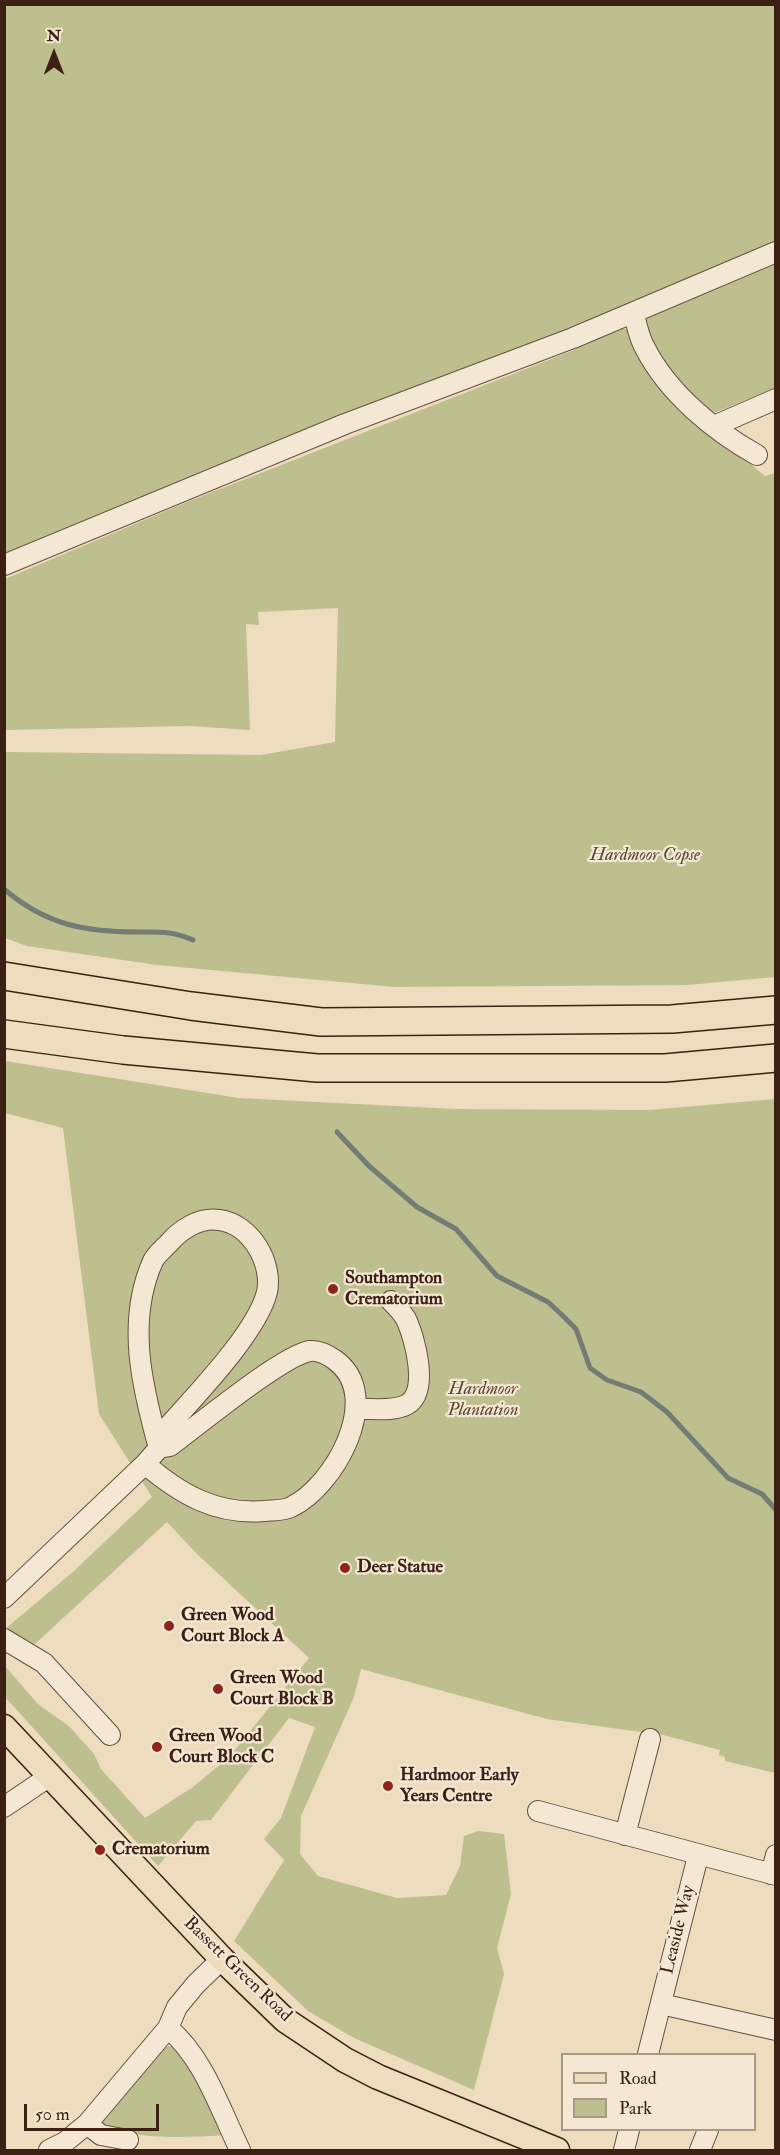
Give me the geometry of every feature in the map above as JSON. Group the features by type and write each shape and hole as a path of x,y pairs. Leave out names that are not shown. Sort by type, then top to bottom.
{"highway":[{"path":"4,976 191,1006 321,1022 672,1019 776,1010"},
{"path":"4,1022 123,1050"},
{"path":"4,1034 123,1050 317,1068 665,1068 776,1058"}],"main road":[{"name":"Bassett Green Road","path":"4,1727 222,1959 285,2020 345,2060 396,2085 557,2151"}],"street":[{"path":"4,565 345,424 562,342 776,252"},
{"path":"633,313 644,348 669,384 727,438 757,455"},
{"path":"714,426 776,399"},
{"path":"4,1598 145,1464 159,1448 165,1431 236,1348 267,1293 268,1268 257,1247 241,1228 219,1220 194,1223 177,1233 154,1259 144,1293 138,1332 139,1357 147,1404 159,1448"},
{"path":"356,1409 397,1408 407,1404 415,1397 420,1367 405,1318 392,1301"},
{"path":"145,1464 171,1486 198,1501 224,1509 257,1511 290,1508 316,1491 330,1471 354,1425 355,1389 347,1372 323,1353 310,1351 284,1363 170,1446 159,1448"},
{"path":"4,1639 44,1663 110,1735"},
{"path":"625,1835 650,1739"},
{"path":"4,1807 50,1776"},
{"path":"538,1811 698,1856 774,1868"},
{"name":"Leaside Way","path":"649,2053 698,1856"},
{"path":"49,2151 65,2142 87,2124 168,2028 177,2007 222,1959"},
{"path":"661,2004 776,2030"},
{"path":"168,2028 178,2037 204,2074 240,2151"},
{"path":"87,2124 101,2135 128,2140"},
{"path":"624,2151 629,2131"},
{"path":"700,2151 708,2131"}],"green space":[{"path":"5,5 775,5 775,246 454,377 5,553"},
{"path":"775,262 775,388 714,413 679,382 658,356 647,328 648,313"},
{"name":"Hardmoor Copse","path":"617,329 627,329 653,382 765,476 775,473 775,977 688,985 395,987 157,965 27,946 5,938 5,752 261,755 335,742 338,608 258,612 259,625 246,624 250,730 190,726 5,730 5,579 187,502 574,350 587,340"},
{"name":"Hardmoor Plantation","path":"5,1061 239,1098 455,1109 649,1110 775,1099 775,1773 725,1761 725,1757 719,1755 720,1750 663,1735 547,1719 361,1669 354,1697 301,1816 300,1854 318,1876 397,1898 446,1895 460,1866 464,1836 478,1831 504,1834 511,1894 497,1948 504,1974 474,2090 354,2038 308,2011 234,1941 284,1860 264,1839 281,1818 315,1727 289,1718 211,1820 196,1821 158,1866 5,1697 4,1665 38,1704 70,1727 94,1754 101,1769 145,1818 193,1787 230,1756 309,1658 196,1553 167,1522 35,1644 5,1629 74,1571 152,1497 99,1414 63,1128 5,1113"},
{"path":"169,2046 187,2060 195,2072 227,2135 165,2137 118,2132 103,2128 100,2123 161,2049"}],"waterway":[{"path":"4,889 35,911 67,924 119,932 166,933 193,940"},
{"path":"337,1132 369,1166 417,1207 456,1229 497,1276 548,1302 560,1313 576,1329 590,1368 607,1380 641,1392 667,1412 728,1478 762,1494 776,1510"}],"place":[{"name":"Southampton Crematorium","path":"333,1289"},
{"name":"Deer Statue","path":"345,1568"},
{"name":"Green Wood Court Block A","path":"169,1626"},
{"name":"Green Wood Court Block B","path":"218,1689"},
{"name":"Green Wood Court Block C","path":"157,1747"},
{"name":"Hardmoor Early Years Centre","path":"388,1786"},
{"name":"Crematorium","path":"100,1850"}]}
